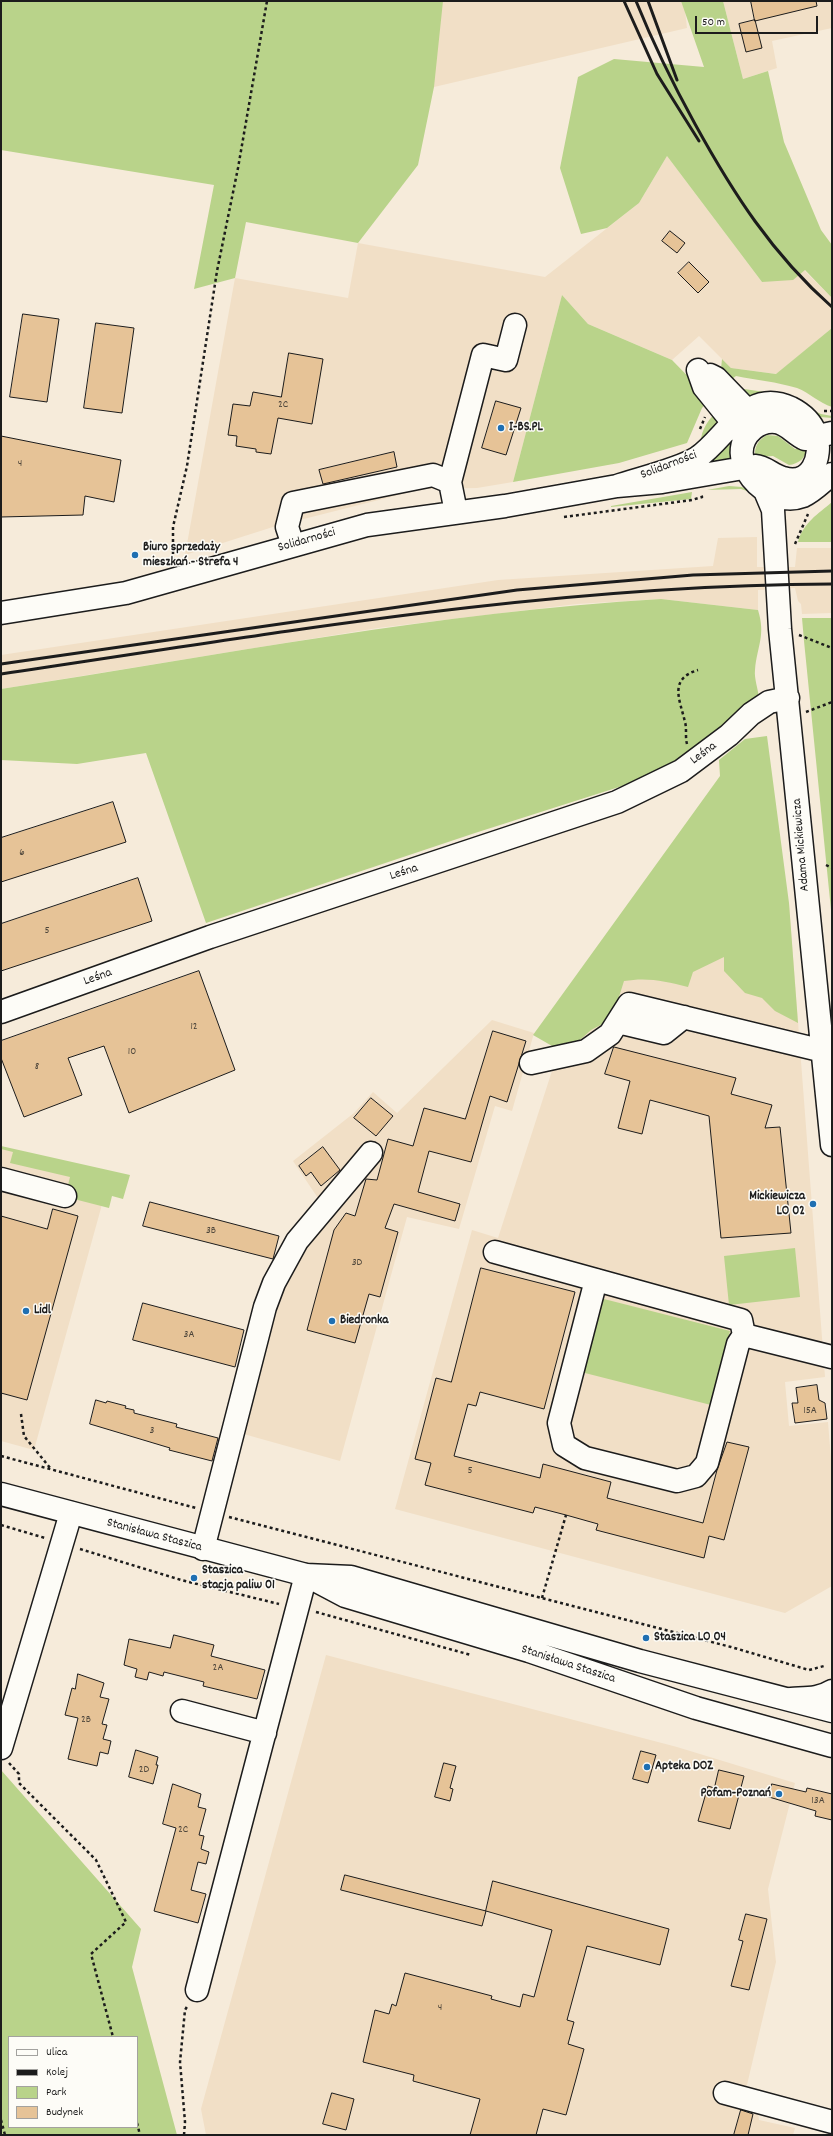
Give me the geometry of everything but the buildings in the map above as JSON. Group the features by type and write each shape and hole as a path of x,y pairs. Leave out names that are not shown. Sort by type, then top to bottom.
{"street":[{"path":"456,512 450,482 483,355 506,360 515,324"},
{"path":"742,424 704,387 698,370 716,378 742,424 742,451 745,467 750,477 765,491 781,498 804,504 813,489 818,471 819,454 824,435 797,411 787,406 767,404 742,424"},
{"name":"Solidarności","path":"617,486 696,458 714,443 742,424 757,426 767,422 777,422 785,425 805,439 824,435"},
{"path":"818,471 832,455"},
{"name":"Solidarności","path":"1,613 120,594 177,580 293,545 367,525 505,506 617,486 662,482 745,467 762,466 776,475 790,479 818,471"},
{"path":"293,545 288,526 293,503 433,475 450,482"},
{"name":"Adama Mickiewicza","path":"765,491 785,546"},
{"name":"Adama Mickiewicza","path":"804,504 785,546 780,629 827,1052 832,1145"},
{"name":"Leśna","path":"1,1012 210,937 617,802 681,771 729,735 751,714 769,702 788,698"},
{"path":"531,1063 586,1051 610,1034 629,1004 827,1052"},
{"path":"203,1549 265,1307 274,1283 297,1241 371,1153"},
{"path":"1,1179 64,1196"},
{"path":"495,1252 741,1320 744,1335 738,1344 707,1463 696,1476 677,1481 585,1458 564,1445 559,1423 596,1280"},
{"path":"744,1335 832,1357"},
{"name":"Stanisława Staszica","path":"1,1494 203,1549 306,1575 351,1577 640,1661 832,1711"},
{"path":"3,1754 71,1513"},
{"path":"197,1990 299,1608 306,1575"},
{"name":"Stanisława Staszica","path":"306,1575 345,1596 529,1652 696,1708 832,1746"},
{"path":"788,1700 825,1696 832,1691"},
{"path":"182,1711 265,1733"},
{"path":"725,2093 832,2122"}],"path":[{"path":"177,580 172,548 173,527 187,466 217,271 238,168 267,1"},
{"path":"698,433 706,413 718,402"},
{"path":"818,407 825,411 832,411"},
{"path":"559,517 692,500 702,497"},
{"path":"785,546 806,515 804,504"},
{"path":"797,636 802,635 832,648"},
{"path":"695,760 686,743 686,724 678,698 680,681 687,673 698,670"},
{"path":"805,713 832,702"},
{"path":"826,865 832,868"},
{"path":"21,1414 24,1436 51,1469"},
{"path":"1,1456 732,1647 809,1670 824,1666"},
{"path":"542,1598 566,1515"},
{"path":"1,1525 181,1580 349,1620"},
{"path":"3,1754 19,1774 19,1783 96,1860 126,1922 90,1954 113,2036"},
{"path":"184,2135 185,2122 180,2062 185,2010 197,1990"},
{"path":"1,2120 5,2135"}],"shaded area":[{"path":"1,1 684,1 687,28 434,87 1,105"},
{"path":"723,1 832,1 832,28 772,41 777,68 743,79"},
{"path":"667,156 762,282 804,270 832,298 832,328 777,374 731,368 699,336 672,360 588,324 562,295 513,482 477,488 422,489 276,526 185,555 235,278 348,298 358,243 545,277 639,203"},
{"path":"757,537 757,567 795,567 797,548 832,548 832,613 802,614 801,604 798,601 795,588 758,590 758,610 661,599 577,604 378,628 1,689 1,655 498,580 713,566 718,538"},
{"path":"789,903 825,1377 785,1382 789,1426 828,1422 832,1472 832,1586 785,1613 395,1509 472,1230 498,1238 561,1043 641,909"},
{"path":"492,1020 534,1033 512,1111 495,1106 459,1229 407,1217 340,1461 240,1433 275,1296 309,1233 328,1213 293,1161 354,1113 373,1092 397,1113"},
{"path":"1,1147 111,1172 34,1450 1,1441"},
{"path":"326,1655 677,1747 795,1783 768,1889 776,1962 742,2106 758,2112 759,2120 795,2128 793,2135 206,2135 201,2109"}],"green space":[{"path":"1,1 443,1 434,87 418,165 358,243 246,222 235,278 194,289 214,185 1,150"},
{"path":"681,1 723,1 743,79 768,71 784,142 821,230 832,245 832,298 805,270 793,280 762,282 667,156 639,203 607,228 581,234 560,168 578,77 614,59 704,67"},
{"path":"562,295 588,324 672,360 710,399 702,408 687,443 619,463 513,482"},
{"path":"832,328 832,407 802,390 789,386 736,376 728,382 721,369 722,359 731,368 776,374"},
{"path":"744,389 779,394 821,414 832,416 832,418 820,417 748,396 740,392"},
{"path":"716,413 716,426 701,448 702,433 709,420"},
{"path":"767,435 778,436 795,449 806,448 805,455 799,462 789,465 773,456 755,457 757,444"},
{"path":"730,442 732,443 732,464 705,465 714,459"},
{"path":"729,486 742,487 753,493 741,489 707,490"},
{"path":"692,492 691,499 611,507 611,506"},
{"path":"832,502 832,542 798,542 803,529 807,524"},
{"path":"661,599 758,610 760,619 761,634 755,673 759,698 692,752 644,779 475,833 206,923 146,753 77,764 1,760 1,689 413,624 578,605"},
{"path":"802,618 832,618 832,920 804,641"},
{"path":"767,736 789,903 798,1023 775,1011 762,998 745,993 724,971 724,957 693,972 688,987 656,980 640,979 624,981 612,1019 591,1030 572,1047 559,1050 533,1035 720,776 719,760 745,739"},
{"path":"1,1146 130,1175 123,1199 112,1196 109,1208 70,1198 67,1189 70,1177 10,1163 13,1152 1,1149"},
{"path":"795,1248 800,1297 729,1305 724,1256"},
{"path":"600,1298 730,1331 711,1405 581,1372"},
{"path":"1,1770 141,1929 132,1967 177,2135 1,2135"}],"railway":[{"path":"624,1 657,74 699,141"},
{"path":"636,1 656,48 679,94 709,150 739,198 772,244 810,287 832,307"},
{"path":"648,1 677,80"},
{"path":"1,664 517,590 693,575 832,571"},
{"path":"1,674 311,628 519,602 727,586 832,584"}],"place":[{"name":"I-BS.PL","path":"501,428"},
{"name":"Biuro sprzedaży mieszkań - Strefa 4","path":"135,555"},
{"name":"Mickiewicza LO 02","path":"813,1204"},
{"name":"Lidl","path":"26,1311"},
{"name":"Biedronka","path":"332,1321"},
{"name":"Staszica stacja paliw 01","path":"194,1578"},
{"name":"Staszica LO 04","path":"646,1638"},
{"name":"Apteka DOZ","path":"647,1767"},
{"name":"Pofam-Poznań","path":"779,1794"}]}
